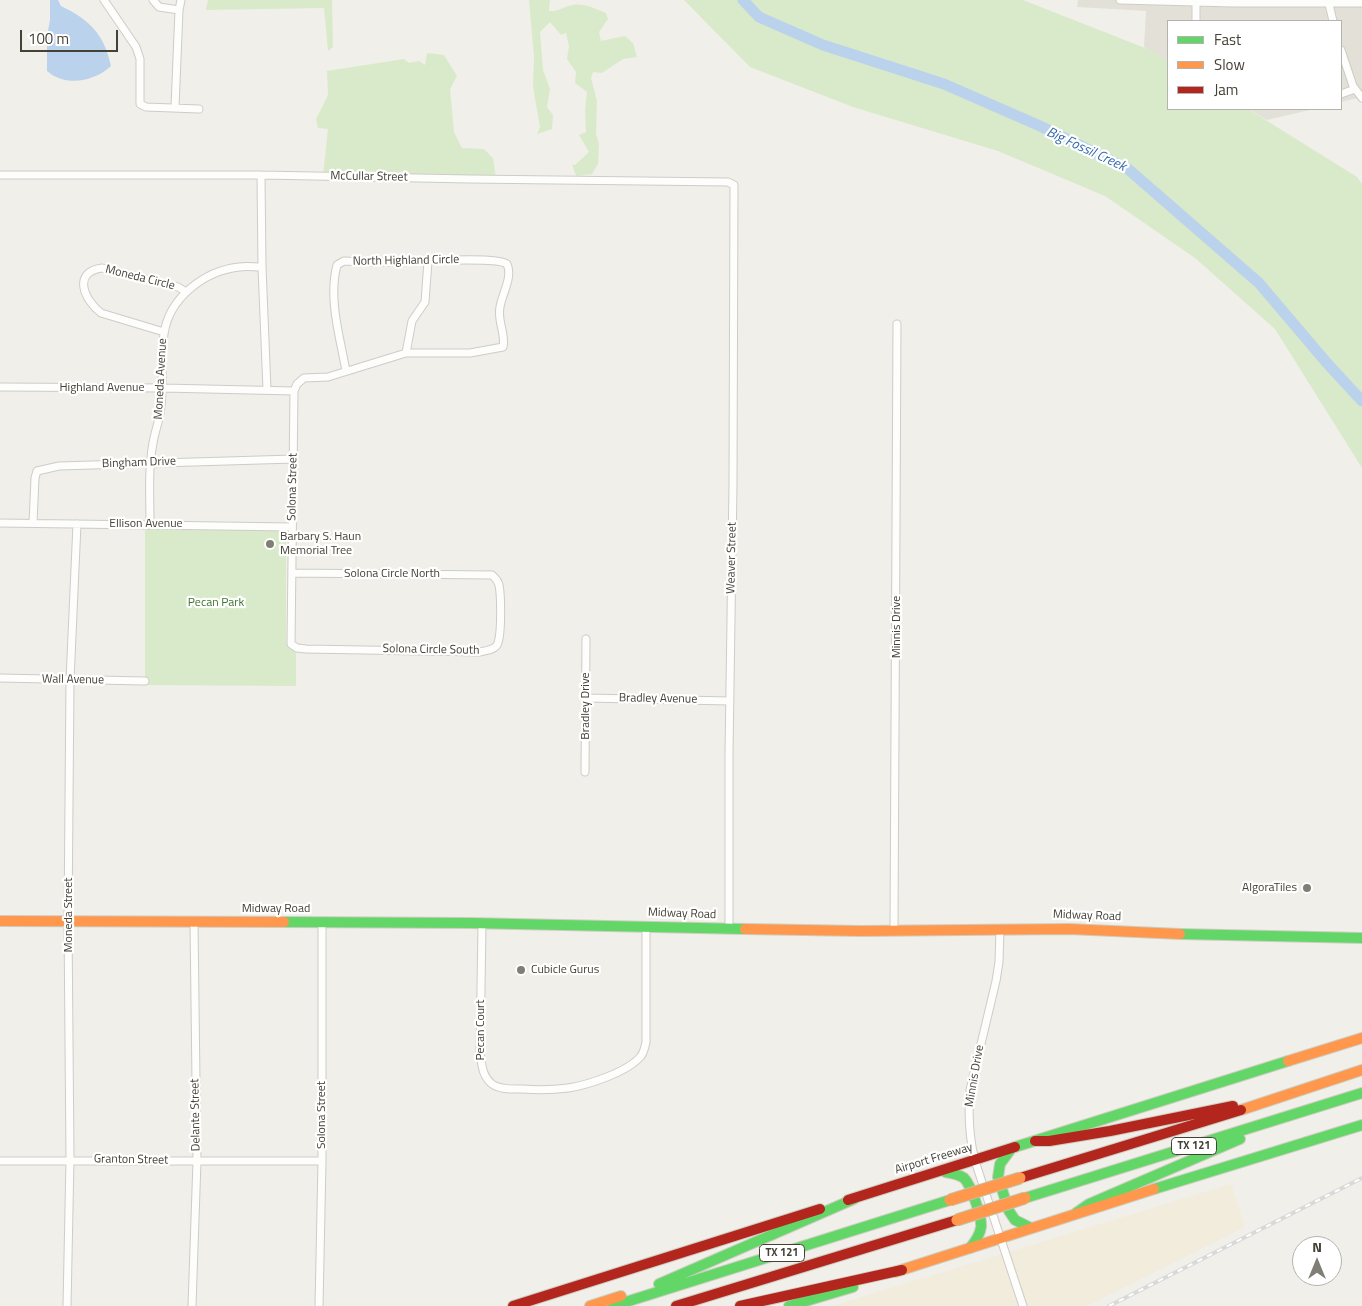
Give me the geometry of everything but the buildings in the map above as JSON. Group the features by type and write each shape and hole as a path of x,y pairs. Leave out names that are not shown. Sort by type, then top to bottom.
{"main road":[{"name":"Midway Road","path":"0,921 482,924 730,929 894,930 1000,928 1362,938"},
{"name":"Airport Freeway","path":"513,1306 1362,1038"},
{"name":"TX 121","path":"613,1306 1287,1096 1362,1070"},
{"name":"TX 121","path":"676,1306 1362,1093"},
{"path":"1035,1142 1110,1131 1287,1096"},
{"path":"1076,1213 1089,1204 1264,1129 1289,1116"},
{"path":"789,1306 860,1285 1076,1213 1362,1124"},
{"path":"1011,1150 1000,1164 998,1177 1012,1216 1020,1223 1031,1228"},
{"path":"938,1172 963,1176 970,1186 981,1227 978,1237 970,1248"},
{"path":"590,1306 684,1274 854,1199"},
{"path":"740,1306 902,1270"}],"street":[{"path":"104,0 136,47 140,59 140,104 146,107 199,109"},
{"path":"153,0 160,7 179,10"},
{"path":"175,107 181,0"},
{"path":"1120,0 1362,3"},
{"path":"1196,2 1196,20"},
{"path":"1328,2 1333,20"},
{"path":"1342,53 1355,89 1362,98"},
{"path":"1342,94 1355,89"},
{"name":"McCullar Street","path":"0,175 261,175 674,180 728,182 734,185 734,188"},
{"path":"261,175 262,267 267,390"},
{"name":"Weaver Street","path":"730,929 734,188"},
{"name":"North Highland Circle","path":"346,371 334,303 334,277 337,265 344,261 470,260 505,262 510,269 500,307 499,320 504,341 503,347 470,353 406,353"},
{"path":"294,391 297,384 304,378 328,377 406,353 412,321 425,302 428,261"},
{"name":"Moneda Avenue","path":"150,524 151,462 153,442 160,420 163,388 162,349 168,319 177,303 197,282 238,267 262,267"},
{"name":"Moneda Circle","path":"164,332 101,314 93,307 85,293 83,284 86,275 92,269 102,268 178,287 186,292"},
{"name":"Minnis Drive","path":"894,930 897,324"},
{"name":"Highland Avenue","path":"0,387 294,391"},
{"name":"Solona Street","path":"291,644 294,391"},
{"name":"Bingham Drive","path":"33,523 34,487 38,471 59,466 294,459"},
{"name":"Ellison Avenue","path":"0,523 292,526"},
{"name":"Moneda Street","path":"67,1306 70,1160 68,922 70,680 76,524"},
{"name":"Solona Circle North","path":"292,573 492,575"},
{"name":"Solona Circle South","path":"291,644 297,648 306,649 488,651 496,646 500,634 498,582 492,575"},
{"name":"Bradley Drive","path":"585,772 586,639"},
{"name":"Wall Avenue","path":"0,678 145,681"},
{"name":"Bradley Avenue","path":"586,698 730,701"},
{"name":"Delante Street","path":"192,1306 197,1161 194,923"},
{"name":"Solona Street","path":"319,1306 322,1161 322,923"},
{"name":"Pecan Court","path":"482,924 480,1053 482,1069 494,1086 539,1090 569,1088 603,1078 634,1063 642,1055 646,1042 646,926"},
{"name":"Minnis Drive","path":"1000,928 999,962 996,981 970,1090 968,1107 971,1144 975,1161 1023,1306"},
{"name":"Granton Street","path":"0,1160 322,1161"}],"shaded area":[{"path":"1078,0 1362,0 1362,97 1342,102 1342,20 1167,20 1167,60 1144,47 1146,11 1077,7"},
{"path":"1250,110 1310,110 1267,120"},
{"path":"1231,1184 1245,1227 1087,1306 832,1306"}],"green space":[{"path":"208,0 332,0 333,47 328,51 324,8 206,10"},
{"path":"529,0 550,0 549,11 581,5 606,13 608,19 599,32 601,41 625,36 633,43 637,57 623,59 602,73 593,72 591,78 597,101 596,134 599,144 598,164 592,174 576,176 572,164 575,165 589,152 579,135 586,132 585,110 587,92 575,83 576,72 567,59 569,46 566,33 561,35 550,22 540,32 543,70 550,89 547,107 553,115 552,129 537,134 540,127 533,87 534,56"},
{"path":"684,0 1023,0 1150,50 1167,60 1167,110 1250,110 1357,177 1362,184 1362,468 1275,329 1195,258 1105,196 998,151 853,107 750,67"},
{"path":"427,53 444,55 457,76 450,89 454,132 462,148 484,149 493,158 496,179 323,176 328,129 318,128 316,119 328,95 327,71 404,59 409,63 419,61 425,65"},
{"name":"Pecan Park","path":"145,529 286,530 286,641 296,653 296,686 145,685"}],"water":[{"path":"50,0 58,0 61,6 80,17 94,29 104,45 111,66 88,79 71,81 54,76 47,71"}],"waterway":[{"name":"Big Fossil Creek","path":"743,0 759,17 823,45 944,84 1040,126 1128,169 1259,283 1362,401"}],"railway":[{"path":"1109,1306 1362,1178"}],"traffic: fast":[{"path":"284,922 470,923 745,929"},
{"path":"1180,934 1362,938"},
{"path":"1015,1147 1288,1061"},
{"path":"1025,1198 1362,1093"},
{"path":"1154,1189 1362,1125"},
{"path":"1076,1213 1089,1204 1240,1139"},
{"path":"1011,1149 1000,1164 998,1177 1009,1211 1015,1220 1031,1228"},
{"path":"945,1172 964,1178 976,1201 981,1227 980,1233 970,1248"},
{"path":"659,1284 854,1199"},
{"path":"613,1306 950,1200"},
{"path":"789,1306 853,1287"}],"traffic: slow":[{"path":"0,921 284,922"},
{"path":"745,929 861,931 1069,929 1180,934"},
{"path":"1288,1061 1362,1038"},
{"path":"1241,1110 1362,1070"},
{"path":"950,1200 1020,1178"},
{"path":"895,1272 1154,1189"},
{"path":"957,1220 1025,1198"},
{"path":"590,1306 621,1296"}],"traffic: jam":[{"path":"1035,1141 1049,1141 1110,1131 1233,1106"},
{"path":"1020,1178 1241,1110"},
{"path":"848,1200 1015,1147"},
{"path":"513,1306 820,1209"},
{"path":"676,1306 957,1220"},
{"path":"740,1306 902,1270"}],"place":[{"name":"Barbary S. Haun Memorial Tree","path":"270,544"},
{"name":"AlgoraTiles","path":"1307,888"},
{"name":"Cubicle Gurus","path":"521,970"}]}
